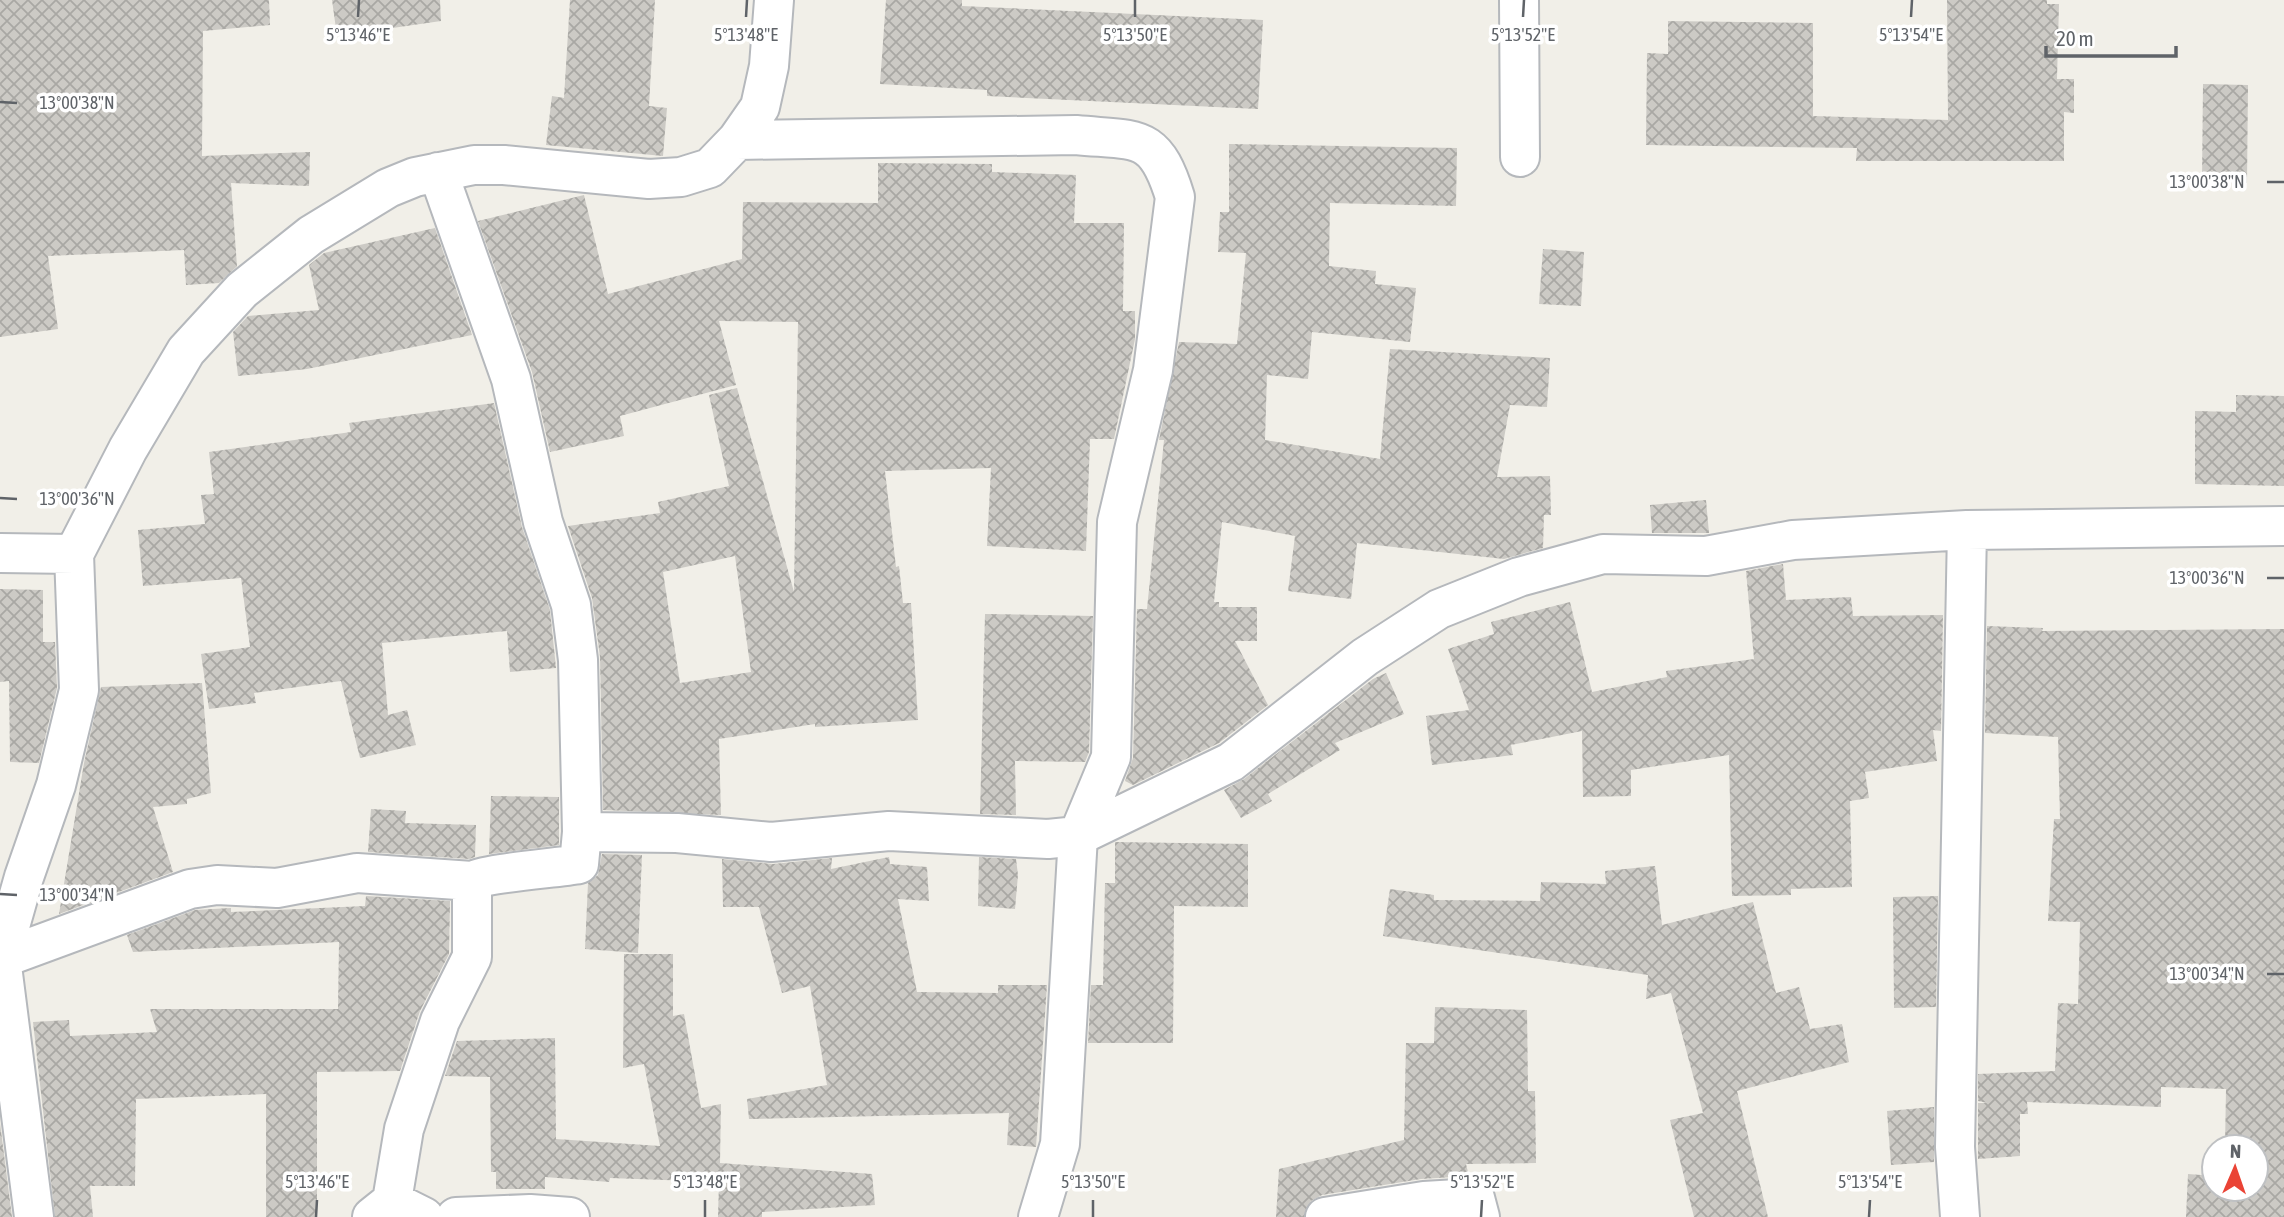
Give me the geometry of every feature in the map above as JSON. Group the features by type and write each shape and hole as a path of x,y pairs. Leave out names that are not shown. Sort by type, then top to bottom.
{"street":[{"path":"34,1217 0,958 24,877 56,785 79,690 74,554 128,449 186,351 242,289 311,235 388,188 439,172 474,165 504,165 649,179 681,177 710,168 737,140 760,107 769,66 774,0"},
{"path":"1518,0 1520,157"},
{"path":"737,140 1076,135 1131,140 1154,150 1167,171 1175,197 1153,370 1117,523 1111,757 1078,836 1060,1144 1038,1217"},
{"path":"0,958 190,889 217,885 277,888 357,873 472,881 480,876 579,864 582,832 578,660 571,605 543,522 511,379 439,172"},
{"path":"582,832 677,833 771,842 889,831 1048,839 1078,836 1231,762 1365,657 1439,608 1520,577 1603,554 1706,556 1793,540 1967,530 2284,526"},
{"path":"1959,1217 1955,1147 1967,530"},
{"path":"0,553 74,554"},
{"path":"396,1212 408,1117 440,1021 472,957 472,881"},
{"path":"1325,1217 1424,1201 1475,1198 1480,1217"},
{"path":"456,1217 530,1214 570,1217"}],"building":[{"path":"0,0 269,0 270,25 203,31 202,156 310,152 309,186 231,183 237,266 219,283 186,285 184,250 48,256 58,329 0,337"},
{"path":"332,0 440,0 441,21 337,36"},
{"path":"570,0 655,0 649,106 667,108 663,156 546,145 552,96 564,98"},
{"path":"886,0 962,0 962,6 1263,20 1258,109 987,96 987,90 880,84"},
{"path":"1947,0 2047,0 2047,4 2059,4 2057,79 2074,79 2074,113 2064,112 2064,161 1856,161 1857,148 1646,145 1647,53 1668,54 1668,21 1813,23 1813,116 1948,120"},
{"path":"2203,84 2248,85 2247,183 2202,182"},
{"path":"1229,144 1457,148 1456,206 1330,203 1329,266 1376,271 1375,284 1416,288 1410,342 1312,332 1308,379 1267,375 1265,440 1380,459 1390,349 1550,358 1547,407 1510,405 1497,477 1550,476 1551,515 1544,515 1543,548 1504,559 1357,543 1351,599 1288,591 1295,536 1222,522 1214,602 1219,602 1219,607 1257,607 1257,641 1235,641 1268,705 1219,743 1133,785 1125,781 1133,758 1137,609 1147,609 1164,440 1159,440 1179,342 1237,344 1246,253 1218,252 1220,212 1229,212"},
{"path":"878,163 992,164 992,172 1076,175 1074,223 1124,223 1123,311 1135,311 1135,339 1114,439 1090,439 1086,551 987,546 991,468 885,471 903,603 911,603 918,720 815,727 815,724 719,739 721,815 603,810 600,657 592,598 568,526 660,513 658,502 729,486 709,395 737,388 794,592 798,322 719,321 736,385 620,416 624,436 550,452 532,372 478,221 584,195 608,294 742,259 743,202 878,203","holes":["735,556 751,672 680,683 663,572"]},
{"path":"435,228 472,335 307,369 238,376 233,332 248,316 319,310 309,265 324,253"},
{"path":"1543,249 1584,252 1581,306 1539,304"},
{"path":"2236,395 2284,396 2284,486 2195,484 2195,411 2236,412"},
{"path":"494,403 522,527 550,610 556,668 510,672 507,631 382,643 388,715 407,710 416,745 360,758 341,681 254,693 256,703 209,709 201,654 250,647 241,578 143,586 138,530 205,524 201,495 214,494 209,452 351,432 349,423"},
{"path":"1706,500 1709,533 1652,533 1650,505"},
{"path":"1783,564 1786,600 1851,597 1853,616 1943,615 1941,731 1933,730 1937,761 1865,772 1869,798 1850,801 1852,887 1791,889 1791,895 1732,896 1729,755 1631,770 1631,796 1583,797 1582,731 1511,745 1513,755 1432,765 1426,716 1469,710 1448,649 1494,634 1491,622 1570,602 1592,692 1667,677 1666,671 1754,659 1746,571"},
{"path":"0,589 43,590 43,642 55,642 57,688 39,763 10,762 9,681 0,682"},
{"path":"985,614 1093,616 1089,752 1085,762 1015,761 1016,815 980,814"},
{"path":"1987,626 2043,628 2042,631 2284,629 2284,1217 2186,1217 2188,1174 2200,1175 2200,1203 2270,1203 2270,1133 2225,1133 2226,1089 2161,1087 2161,1107 2027,1102 2028,1114 2020,1114 2020,1156 1978,1159 1978,1103 1987,1103 1978,1101 1978,1074 2055,1071 2058,1003 2078,1004 2080,922 2048,921 2054,819 2060,819 2058,737 1985,733"},
{"path":"1386,673 1404,714 1335,743 1340,750 1268,794 1272,801 1241,818 1224,790 1244,779 1373,679"},
{"path":"202,683 211,793 187,799 187,804 153,807 173,872 59,914 84,763 101,687"},
{"path":"491,796 559,797 559,845 489,854"},
{"path":"371,809 406,811 405,823 476,825 475,857 469,859 368,852"},
{"path":"1115,842 1248,844 1248,907 1174,906 1173,1043 1088,1043 1091,985 1103,985 1105,883 1115,883"},
{"path":"602,854 642,855 638,953 585,949 588,883 598,875"},
{"path":"889,857 890,864 927,867 929,901 898,899 917,992 998,993 998,985 1047,985 1036,1147 1007,1145 1009,1113 749,1119 747,1099 827,1085 810,986 782,993 759,907 723,907 722,859 773,864 832,858 831,869"},
{"path":"979,857 1016,859 1018,875 1015,909 978,906"},
{"path":"1655,866 1662,925 1753,902 1776,993 1799,987 1810,1029 1842,1024 1849,1062 1737,1091 1768,1217 1694,1217 1670,1120 1703,1113 1671,993 1646,999 1648,975 1383,936 1390,889 1434,895 1434,900 1540,901 1541,882 1606,884 1605,871"},
{"path":"366,896 450,901 449,954 420,1011 400,1071 317,1072 317,1217 266,1217 266,1094 136,1099 135,1186 90,1186 93,1217 55,1217 33,1022 69,1020 70,1036 157,1032 150,1009 338,1009 339,942 133,952 127,935 195,910 231,908 231,912 365,906"},
{"path":"1938,896 1936,1007 1894,1008 1893,897"},
{"path":"624,954 673,954 673,1016 684,1014 701,1108 721,1104 720,1163 872,1174 875,1205 762,1212 762,1217 718,1217 719,1182 610,1178 609,1182 545,1177 545,1189 496,1189 496,1172 491,1172 490,1077 445,1076 457,1041 555,1038 556,1139 660,1146 644,1064 623,1068"},
{"path":"1435,1007 1527,1010 1528,1091 1535,1091 1536,1163 1466,1164 1469,1176 1421,1179 1322,1195 1311,1201 1304,1217 1276,1217 1279,1169 1404,1140 1406,1043 1434,1043"},
{"path":"1934,1107 1934,1162 1891,1165 1887,1111"},
{"path":"0,1123 12,1217 0,1217"}]}
